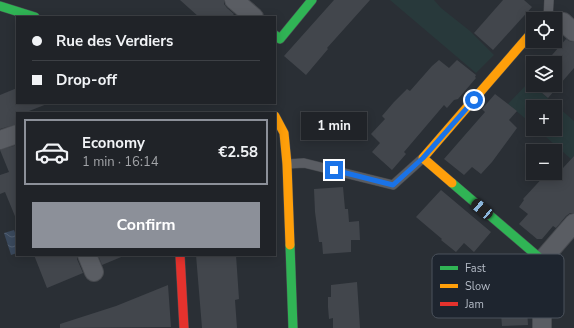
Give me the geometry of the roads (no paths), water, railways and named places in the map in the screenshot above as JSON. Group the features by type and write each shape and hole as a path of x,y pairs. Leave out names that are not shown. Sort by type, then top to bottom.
{"street":[{"path":"234,0 253,16"},
{"path":"276,36 280,39 312,0"},
{"path":"0,6 32,16"},
{"path":"562,22 574,32"},
{"path":"526,40 423,158 535,254"},
{"path":"276,118 284,133 287,164 292,328"},
{"path":"0,140 16,134"},
{"path":"547,254 574,223"},
{"path":"87,256 94,272"},
{"path":"180,256 184,328"}],"lane":[{"path":"548,12 549,0"},
{"path":"287,164 304,163 393,185 423,158"}],"water":[{"path":"14,230 16,235 16,253 11,255 4,233"}]}
